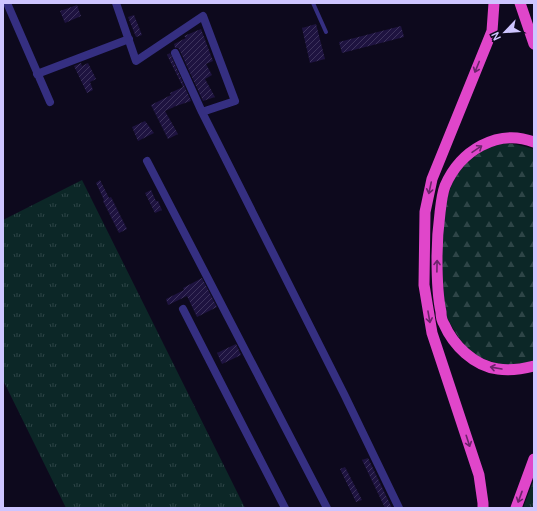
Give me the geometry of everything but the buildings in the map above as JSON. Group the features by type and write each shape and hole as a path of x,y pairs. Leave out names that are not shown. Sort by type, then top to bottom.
{"highway":[{"path":"483,508 479,475 432,332 424,285 425,212 432,179 492,31 494,3"},
{"path":"520,3 534,44"},
{"path":"534,142 518,138 493,140 481,145 469,154 461,161 451,175 445,187 442,199 437,238 436,282 438,303 443,323 457,345 466,354 487,366 498,369 521,369 534,366"},
{"path":"516,508 534,459"}],"street":[{"path":"7,3 50,102"},
{"path":"116,3 136,61 203,16 235,101 202,112"},
{"path":"38,74 129,39"},
{"path":"175,53 202,112 345,396 399,508"},
{"path":"148,161 327,508"},
{"path":"183,309 285,508"}],"lane":[{"path":"313,3 326,32"}],"green space":[{"path":"505,143 534,149 534,360 518,365 496,363 478,356 471,352 461,340 447,317 442,267 443,224 452,183 461,168 476,155 487,148"},
{"path":"82,180 245,508 66,508 3,380 3,220"},
{"path":"534,479 534,502 532,508 523,508"}]}
